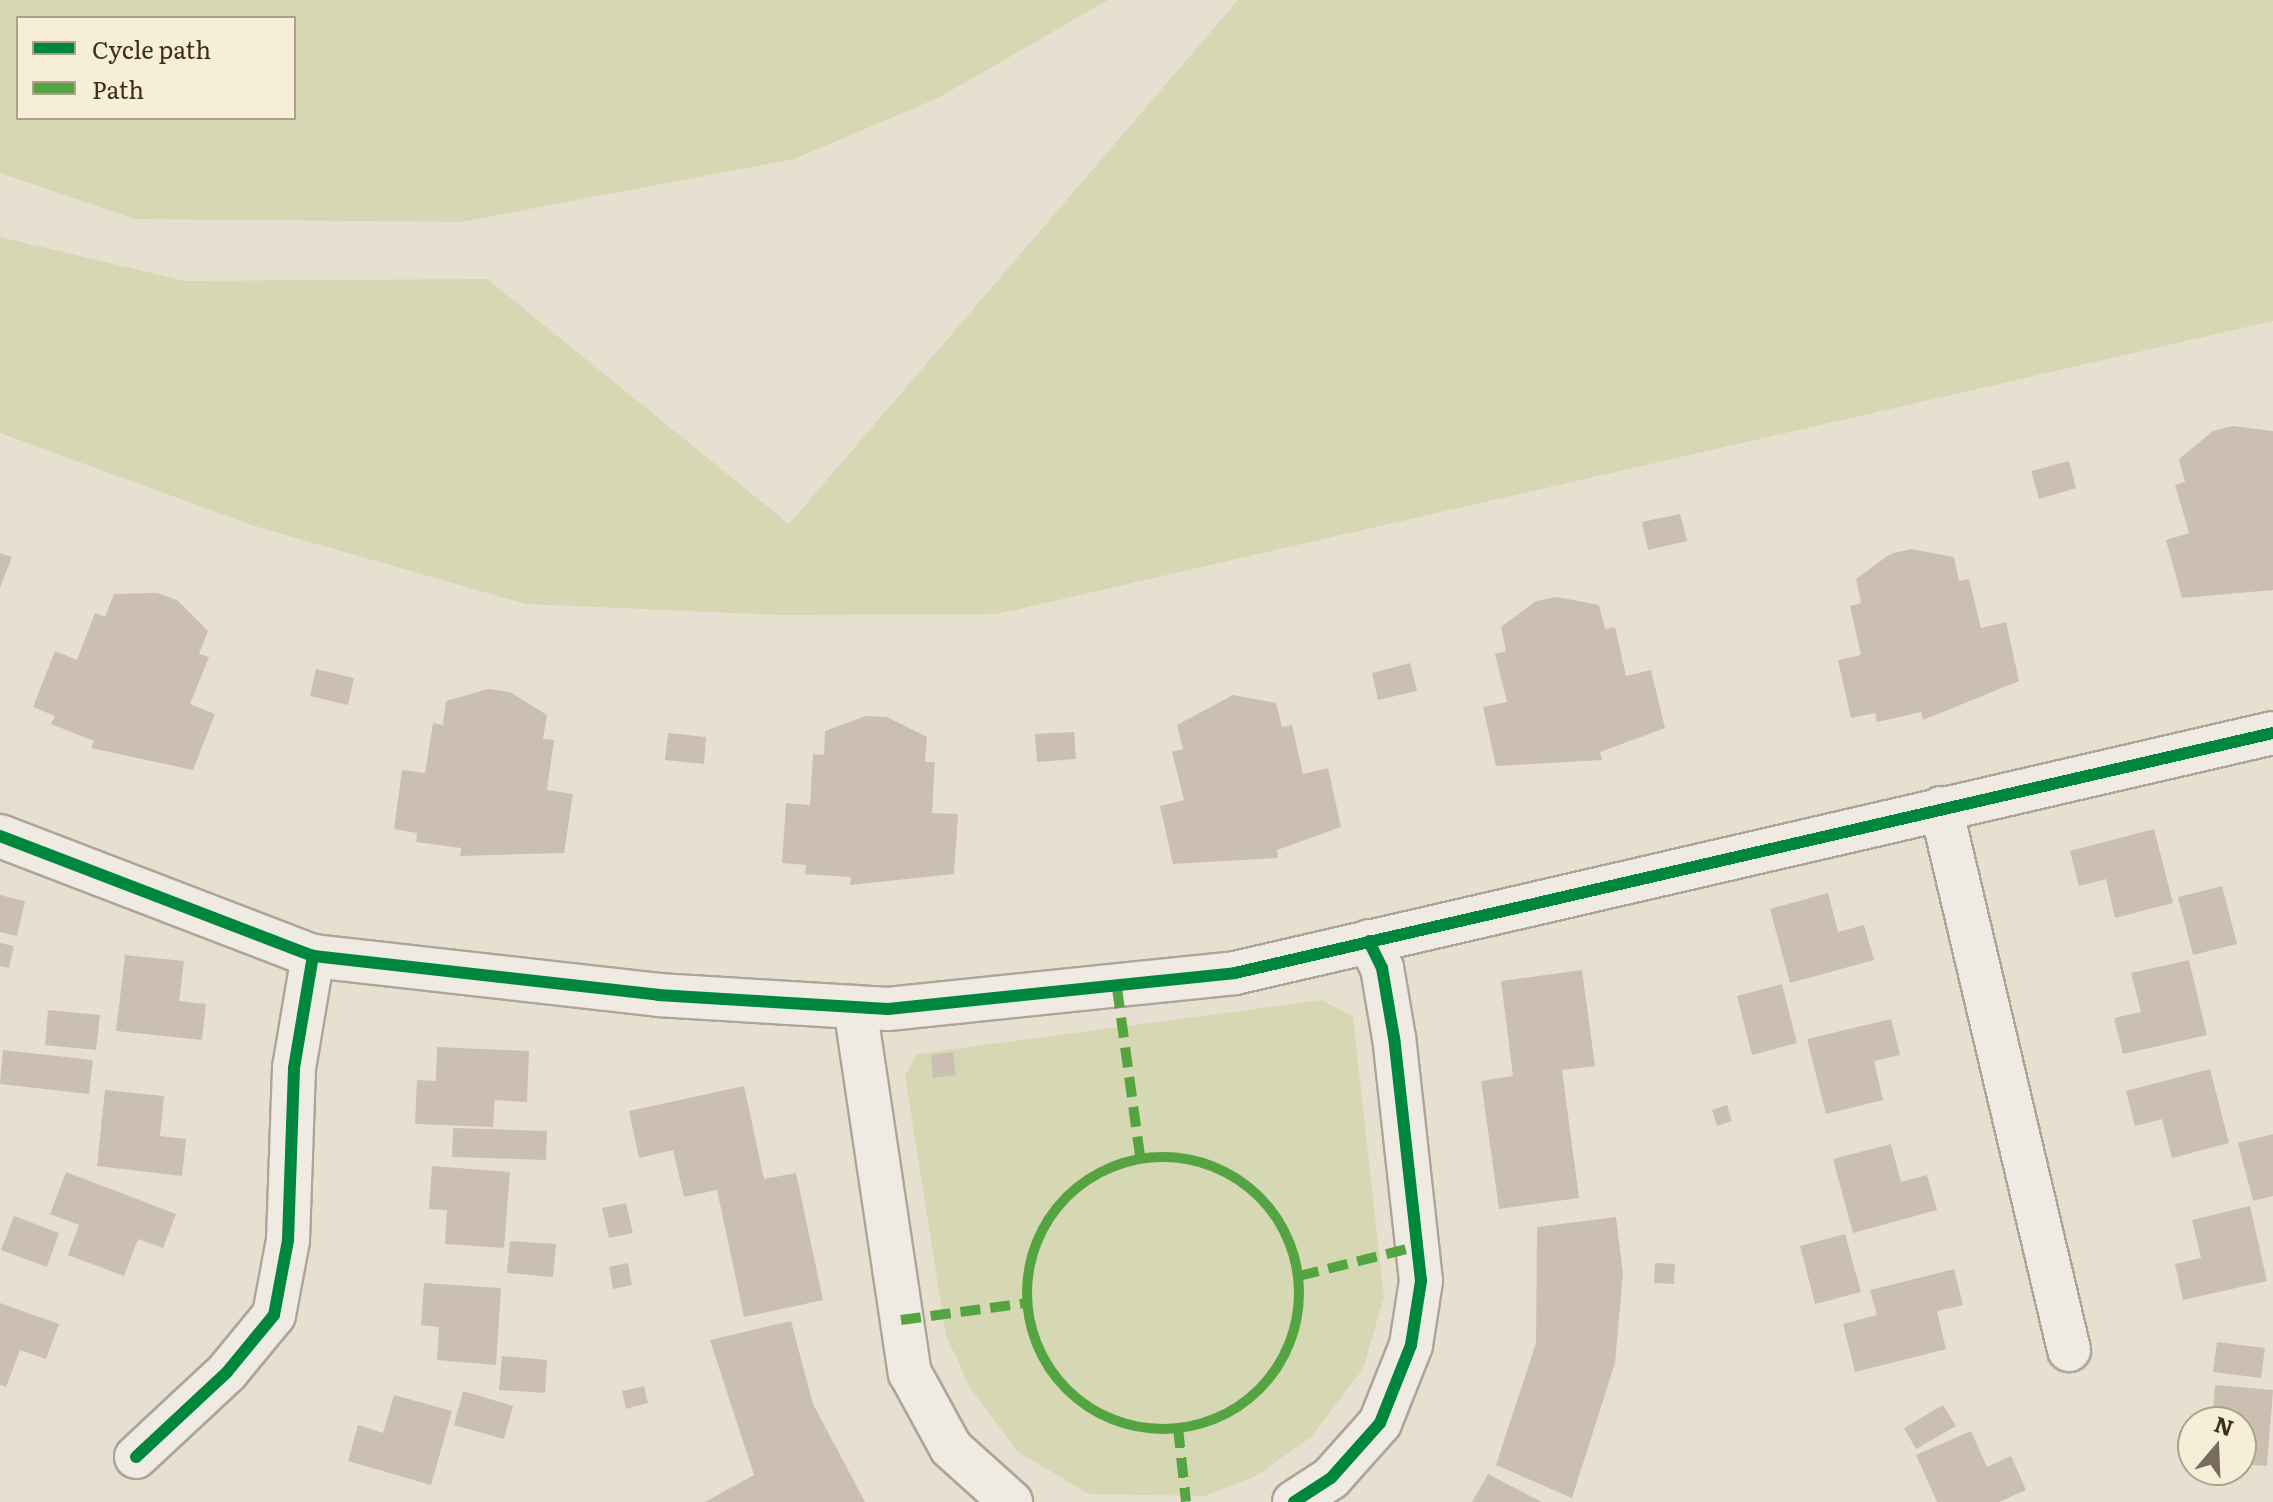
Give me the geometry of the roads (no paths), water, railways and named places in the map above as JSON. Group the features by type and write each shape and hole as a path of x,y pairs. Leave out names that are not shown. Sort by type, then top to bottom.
{"street":[{"path":"0,836 313,956 658,995 855,1007 1177,982 1369,941 2273,733"},
{"path":"1941,808 2069,1350"},
{"path":"1294,1502 1331,1478 1380,1423 1411,1345 1421,1281 1394,1038 1382,968 1369,941"},
{"path":"136,1457 227,1372 274,1315 288,1240 294,1068 313,956"},
{"path":"855,1007 910,1373 951,1448 1011,1502"}]}
